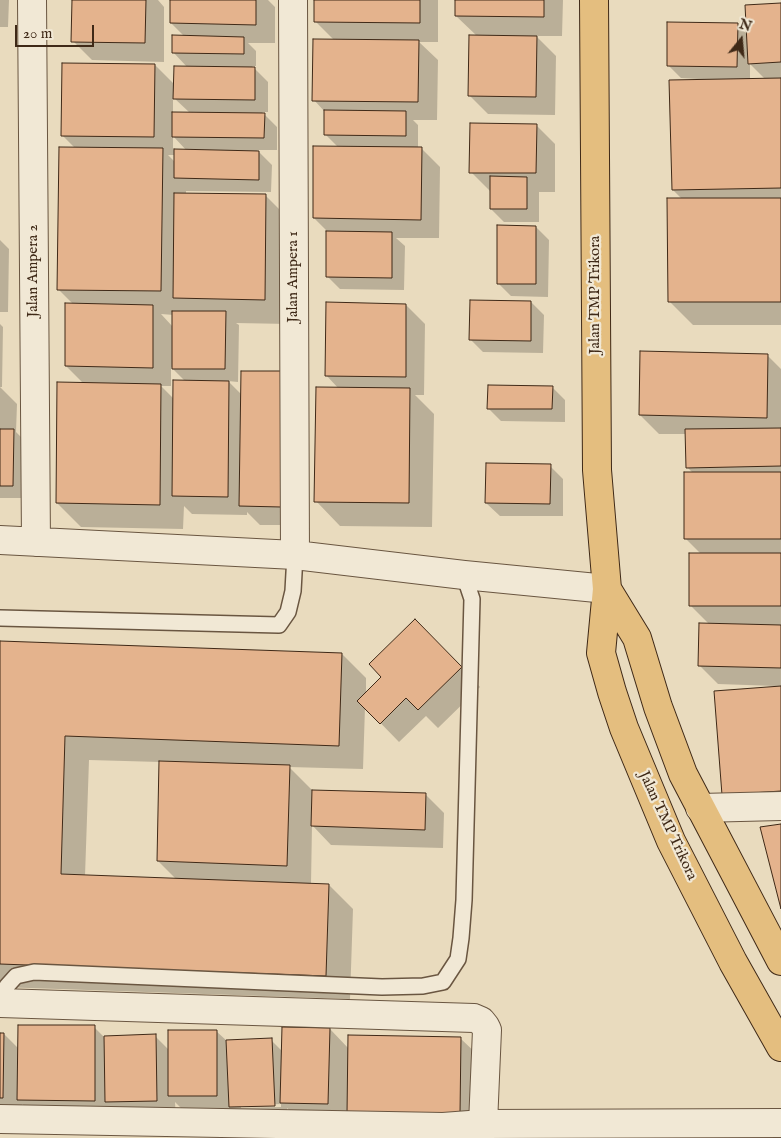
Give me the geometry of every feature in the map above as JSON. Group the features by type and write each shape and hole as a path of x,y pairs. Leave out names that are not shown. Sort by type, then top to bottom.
{"highway":[{"name":"Jalan TMP Trikora","path":"594,0 597,470 607,589 602,653 612,692 628,737 671,841 733,962 781,1047"},
{"name":"Jalan TMP Trikora","path":"607,589 637,638 658,707 683,774 781,961"}],"street":[{"name":"Jalan Ampera 2","path":"32,0 36,542"},
{"name":"Jalan Ampera 1","path":"293,0 296,555"},
{"path":"0,540 296,555 464,575 607,589"},
{"path":"700,808 781,806"},
{"path":"2,1003 474,1018 481,1021 487,1030 483,1124"},
{"path":"0,1119 443,1132 483,1124 781,1123"}],"lane":[{"path":"0,618 279,625 288,612 293,591 296,555"},
{"path":"2,1003 7,986 16,976 34,972 382,987 423,986 443,982 458,959 464,900 472,599 464,575"}],"building":[{"path":"72,0 146,0 145,43 71,42"},
{"path":"170,0 256,0 256,25 170,23"},
{"path":"314,0 420,0 420,23 314,22"},
{"path":"455,0 544,0 544,17 455,16"},
{"path":"781,3 781,62 748,64 745,5"},
{"path":"667,22 738,23 737,67 667,66"},
{"path":"172,35 244,37 244,54 172,53"},
{"path":"469,35 537,36 536,97 468,96"},
{"path":"313,39 419,40 418,102 312,101"},
{"path":"62,63 155,64 154,137 61,136"},
{"path":"174,66 255,67 255,100 173,99"},
{"path":"781,78 781,188 672,190 669,80"},
{"path":"324,110 406,111 406,136 324,135"},
{"path":"172,112 265,113 264,138 172,137"},
{"path":"470,123 537,124 536,173 469,173"},
{"path":"313,146 422,147 421,220 313,218"},
{"path":"59,147 163,148 161,291 57,290"},
{"path":"174,149 259,151 259,180 174,178"},
{"path":"490,176 527,177 527,209 490,209"},
{"path":"174,193 266,194 265,300 173,298"},
{"path":"667,198 781,198 781,302 668,302"},
{"path":"497,225 536,226 536,284 497,284"},
{"path":"326,231 392,232 392,278 326,277"},
{"path":"470,300 531,301 531,341 469,340"},
{"path":"326,302 406,304 406,377 325,376"},
{"path":"65,303 153,305 153,368 65,366"},
{"path":"172,311 226,311 225,369 172,369"},
{"path":"640,351 768,354 767,418 639,415"},
{"path":"241,371 283,371 281,507 239,506"},
{"path":"173,380 229,381 228,497 172,496"},
{"path":"57,382 161,384 160,505 56,503"},
{"path":"488,385 553,386 552,409 487,409"},
{"path":"316,387 410,388 409,503 314,502"},
{"path":"781,428 781,466 686,468 685,429"},
{"path":"0,429 14,429 13,486 0,486"},
{"path":"486,463 551,464 550,504 485,503"},
{"path":"684,472 781,472 781,539 684,539"},
{"path":"689,553 781,553 781,606 689,606"},
{"path":"415,619 462,667 418,710 406,698 380,724 357,701 381,677 369,664"},
{"path":"699,623 781,625 781,668 698,666"},
{"path":"0,641 342,653 339,746 65,736 61,874 329,884 326,976 0,964"},
{"path":"781,686 781,791 722,795 714,691"},
{"path":"159,761 290,765 287,866 157,861"},
{"path":"312,790 426,793 425,830 311,826"},
{"path":"781,824 781,909 760,827"},
{"path":"18,1025 95,1025 95,1101 17,1100"},
{"path":"282,1027 330,1028 328,1104 280,1103"},
{"path":"168,1030 217,1030 217,1096 168,1096"},
{"path":"0,1033 4,1033 3,1098 0,1098"},
{"path":"156,1034 157,1101 105,1102 104,1036"},
{"path":"348,1035 461,1037 460,1114 347,1113"},
{"path":"272,1038 275,1106 229,1107 226,1040"}]}
